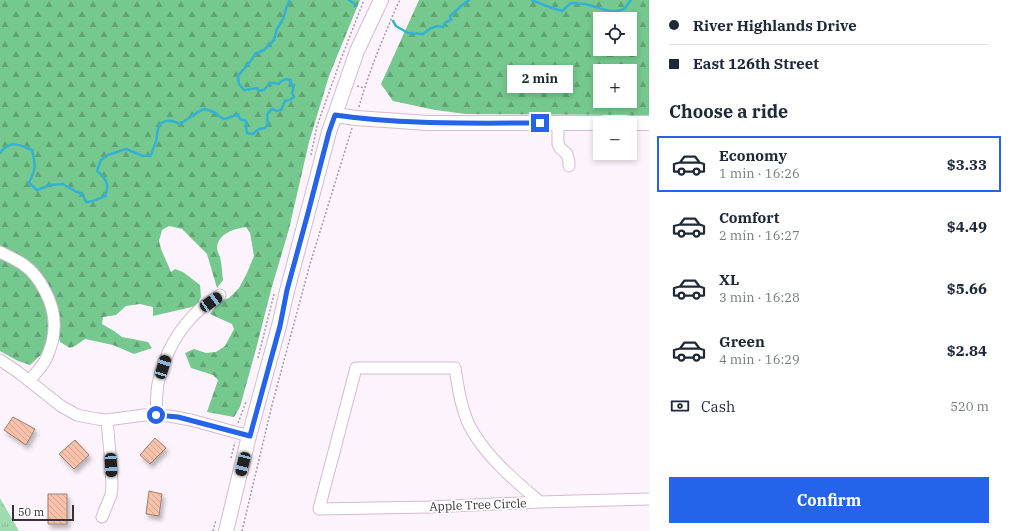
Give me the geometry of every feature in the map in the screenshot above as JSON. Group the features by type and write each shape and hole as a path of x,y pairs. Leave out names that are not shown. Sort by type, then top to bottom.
{"main road":[{"path":"226,531 329,132 357,51 381,0"},
{"path":"335,115 428,123 593,123"},
{"path":"637,123 649,123"}],"street":[{"path":"558,123 558,144 567,154 569,166"},
{"path":"0,252 24,265 34,274 42,284 50,300 54,313 54,334 52,343 45,360 29,381"},
{"path":"156,415 158,384 165,359 171,346 178,333 189,320 201,308 220,295"},
{"path":"0,360 61,406 76,415 107,420 144,415 178,417 250,436"},
{"name":"Apple Tree Circle","path":"356,368 455,368 460,401 470,426 478,440 500,466 540,502 430,507 319,509 356,368"},
{"path":"102,517 111,495 112,486 107,420"},
{"path":"540,502 649,499"}],"path":[{"path":"364,88 400,0"},
{"path":"242,531 284,360 310,264 348,139"}],"green space":[{"path":"0,0 360,0 329,76 309,142 289,229 240,407 234,417 207,412 218,380 213,375 191,368 185,353 194,349 206,353 216,352 225,346 234,329 232,324 210,314 220,301 229,298 239,288 247,273 254,256 250,233 246,227 223,235 218,243 217,249 221,260 223,280 217,288 207,254 182,229 169,226 162,230 159,241 171,272 175,269 183,272 200,285 201,297 196,306 153,316 153,307 140,304 126,306 116,315 103,317 102,324 122,337 148,342 152,348 134,354 113,345 85,339 70,348 60,342 59,338 30,365 18,361 0,351"},
{"path":"419,0 649,0 649,115 466,114 435,110 393,101 381,84"},
{"path":"0,498 19,531 0,531"}],"building":[{"path":"13,417 35,429 26,445 4,430"},
{"path":"155,438 166,448 150,464 140,455"},
{"path":"75,440 89,455 74,469 59,454"},
{"path":"149,491 162,494 159,516 146,514"},
{"path":"48,494 67,494 67,524 48,524"}],"waterway":[{"path":"0,153 7,146 15,144 32,150 35,167 29,183 37,190 50,185 63,184 82,194 86,202 89,202 105,196 107,185 103,176 97,171 101,160 108,155 126,149 143,156 151,155 156,142 159,125 164,122 170,121 180,124 204,109 214,112 223,119 238,114 240,119 246,121 247,133 253,134 259,129 265,128 268,124 268,113 273,109 276,111 281,110 285,101 294,97 292,93 294,85 290,84 291,80 286,79 279,84 270,83 264,90 259,91 257,88 244,90 239,84 238,76 255,54 264,50 274,40 289,0"},
{"path":"349,0 356,5"},
{"path":"393,21 396,26 408,33 423,34 431,28 438,26 443,27 446,22 451,20 450,16 469,0"},
{"path":"532,0 562,11 571,3 584,4 616,11 625,8 631,0"}],"route":[{"path":"156,415 178,417 250,436 280,326 287,290 329,132 335,115 428,123 540,123"}]}
